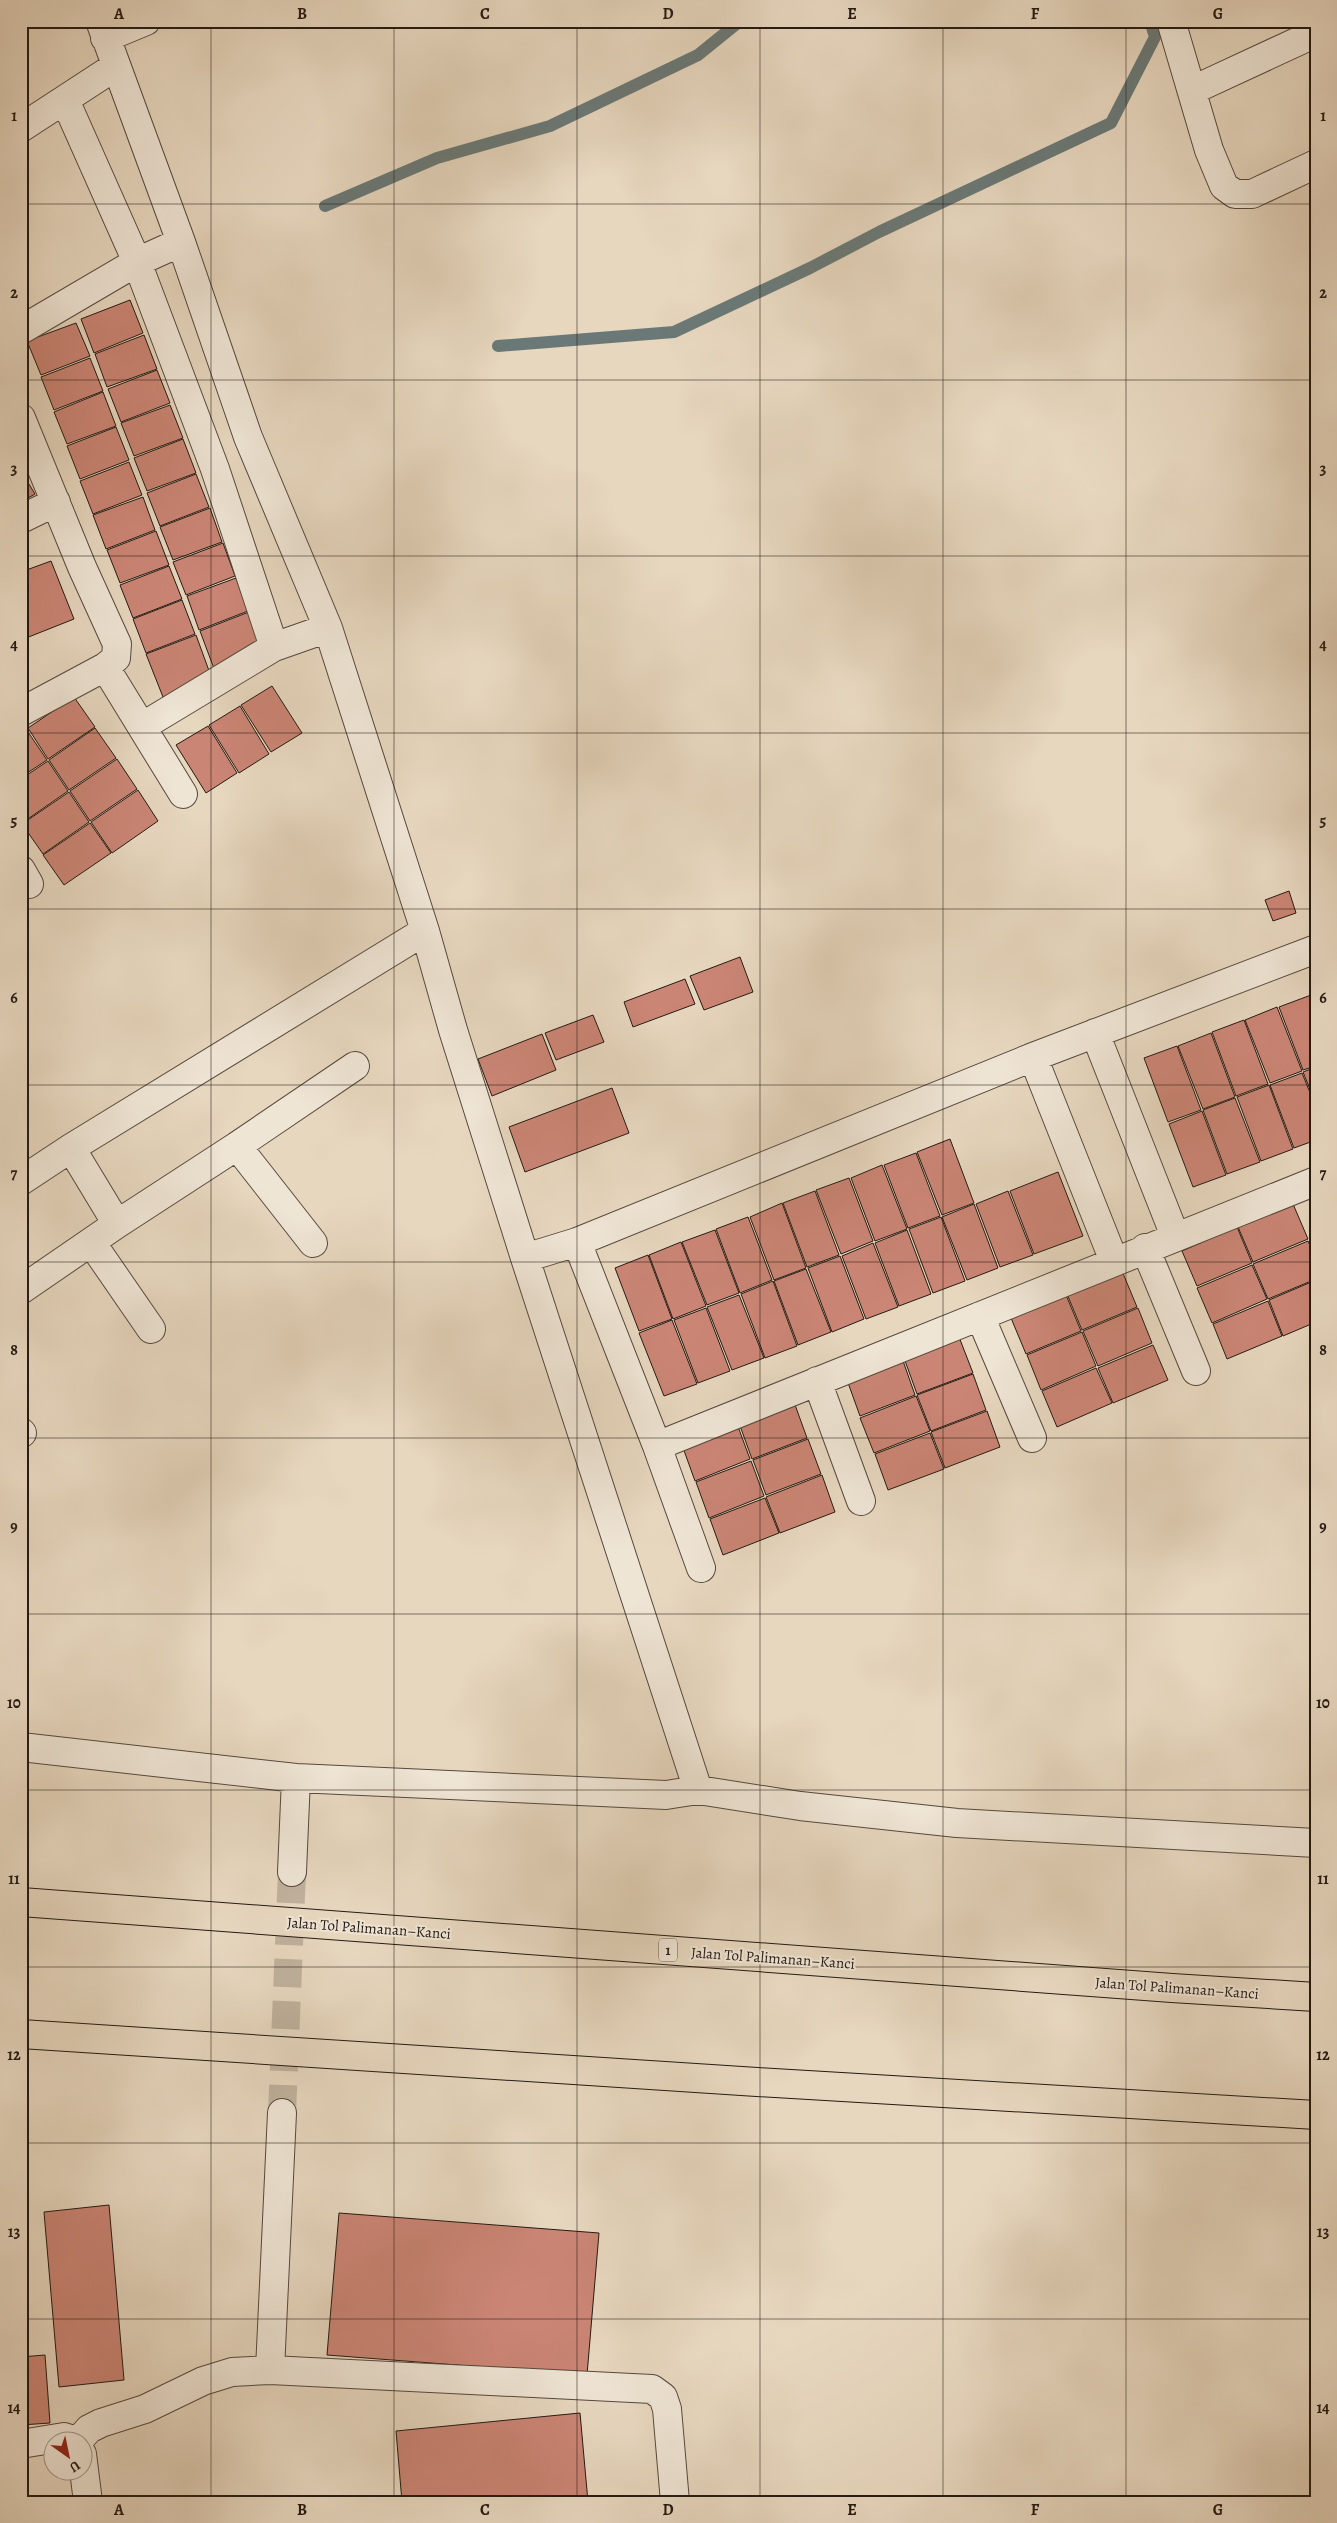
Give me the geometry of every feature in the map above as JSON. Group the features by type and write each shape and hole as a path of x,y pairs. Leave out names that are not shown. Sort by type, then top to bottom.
{"highway":[{"name":"Jalan Tol Palimanan–Kanci","path":"21,1902 1172,1988 1316,1997"},
{"path":"21,2034 1316,2115"}],"street":[{"path":"146,21 102,30 181,242 248,437 328,628 426,931 453,1030 524,1258 698,1790"},
{"path":"1171,21 1218,176 1224,186 1235,194 1252,194 1316,164"},
{"path":"1193,90 1316,33"},
{"path":"21,128 116,66"},
{"path":"65,100 137,262 215,469 274,647"},
{"path":"21,330 137,262 181,242"},
{"path":"21,418 118,644 116,658 105,667 21,712"},
{"path":"21,519 56,502"},
{"path":"143,726 274,647 328,628"},
{"path":"105,667 143,726 183,794"},
{"path":"21,1181 71,1148 426,931"},
{"path":"524,1258 577,1242 1033,1057 1316,949"},
{"path":"1095,1033 1175,1236"},
{"path":"1033,1057 1114,1261"},
{"path":"21,1290 355,1066"},
{"path":"237,1146 313,1243"},
{"path":"71,1148 117,1224"},
{"path":"656,1446 1145,1248 1316,1181"},
{"path":"91,1242 151,1329"},
{"path":"577,1242 701,1568"},
{"path":"1145,1248 1196,1372"},
{"path":"980,1316 1032,1438"},
{"path":"817,1381 861,1501"},
{"path":"21,1747 296,1778 666,1795 698,1790 800,1806 957,1823 1316,1843"},
{"path":"292,1872 296,1778"},
{"path":"270,2370 282,2113"},
{"path":"88,2430 101,2423 145,2409 203,2381 232,2372 270,2370 652,2389 663,2397 667,2409 676,2502"},
{"path":"21,2444 42,2441"},
{"path":"85,2480 88,2502"}],"building":[{"path":"130,300 143,333 94,353 81,319"},
{"path":"76,323 90,356 41,375 27,341"},
{"path":"144,335 157,369 107,387 95,354"},
{"path":"90,358 103,391 54,410 41,377"},
{"path":"157,370 170,403 121,422 108,389"},
{"path":"103,392 116,426 67,444 54,412"},
{"path":"170,405 183,438 134,456 121,423"},
{"path":"116,427 129,460 80,479 67,446"},
{"path":"183,439 196,473 147,491 134,458"},
{"path":"129,462 142,495 93,514 80,481"},
{"path":"21,471 35,494 21,502"},
{"path":"196,474 209,507 160,526 147,493"},
{"path":"143,497 155,530 106,549 93,515"},
{"path":"210,508 222,542 173,560 160,527"},
{"path":"156,531 169,565 120,583 107,550"},
{"path":"223,543 235,576 186,595 173,562"},
{"path":"51,561 74,619 21,640 21,572"},
{"path":"169,566 182,599 133,618 120,585"},
{"path":"236,578 248,611 199,630 187,596"},
{"path":"182,600 195,634 146,653 133,619"},
{"path":"249,612 261,644 216,674 200,631"},
{"path":"196,635 212,679 163,697 146,654"},
{"path":"272,686 302,733 271,752 241,705"},
{"path":"74,697 95,727 48,759 28,728"},
{"path":"240,706 269,754 239,773 209,725"},
{"path":"208,726 237,773 206,793 176,745"},
{"path":"95,728 116,758 69,790 49,760"},
{"path":"26,729 47,760 21,777 21,733"},
{"path":"117,759 137,789 90,821 70,791"},
{"path":"48,761 68,791 22,823 21,779"},
{"path":"138,790 158,821 112,853 91,822"},
{"path":"69,792 89,822 43,854 22,824"},
{"path":"90,823 111,853 64,885 43,855"},
{"path":"1289,891 1296,913 1273,921 1265,900"},
{"path":"740,957 753,992 704,1010 690,976"},
{"path":"685,979 695,1004 633,1027 624,1002"},
{"path":"1311,995 1316,1007 1316,1066 1303,1070 1279,1007"},
{"path":"1277,1007 1302,1071 1270,1083 1245,1020"},
{"path":"593,1015 604,1042 556,1060 545,1033"},
{"path":"1244,1020 1268,1084 1236,1096 1212,1032"},
{"path":"1211,1033 1235,1097 1203,1109 1178,1046"},
{"path":"542,1034 556,1070 492,1096 478,1059"},
{"path":"1177,1046 1201,1110 1168,1122 1144,1058"},
{"path":"1316,1067 1316,1104 1303,1072"},
{"path":"1302,1073 1316,1107 1316,1140 1294,1148 1270,1085"},
{"path":"1269,1085 1293,1149 1261,1161 1237,1097"},
{"path":"612,1088 629,1133 525,1172 509,1127"},
{"path":"1235,1098 1260,1162 1227,1174 1203,1110"},
{"path":"1202,1111 1226,1175 1193,1187 1169,1124"},
{"path":"950,1139 974,1203 942,1215 917,1152"},
{"path":"916,1153 940,1216 908,1228 884,1165"},
{"path":"882,1165 907,1229 875,1241 851,1178"},
{"path":"1058,1172 1083,1236 1034,1254 1010,1191"},
{"path":"849,1178 873,1241 841,1254 816,1190"},
{"path":"815,1191 839,1255 807,1267 783,1203"},
{"path":"1008,1191 1033,1255 1000,1267 976,1204"},
{"path":"782,1203 806,1268 774,1280 750,1217"},
{"path":"974,1204 998,1268 967,1280 942,1217"},
{"path":"1293,1204 1308,1239 1253,1262 1238,1227"},
{"path":"748,1217 772,1280 740,1293 716,1229"},
{"path":"941,1217 965,1281 933,1293 909,1229"},
{"path":"1237,1227 1252,1263 1197,1286 1182,1251"},
{"path":"715,1230 739,1293 707,1305 682,1242"},
{"path":"907,1230 931,1294 899,1306 875,1243"},
{"path":"1308,1241 1316,1259 1316,1279 1268,1299 1253,1264"},
{"path":"681,1242 706,1306 673,1319 649,1255"},
{"path":"873,1243 898,1307 866,1319 842,1256"},
{"path":"648,1255 672,1319 639,1331 615,1268"},
{"path":"840,1256 864,1319 832,1332 808,1268"},
{"path":"1252,1265 1267,1299 1212,1323 1197,1288"},
{"path":"806,1269 831,1332 798,1345 774,1281"},
{"path":"1122,1271 1137,1307 1082,1330 1067,1294"},
{"path":"1316,1280 1316,1322 1283,1336 1269,1300"},
{"path":"773,1281 797,1346 765,1358 741,1294"},
{"path":"739,1295 764,1358 732,1370 707,1307"},
{"path":"1066,1295 1081,1331 1026,1354 1011,1318"},
{"path":"1268,1301 1282,1336 1227,1359 1213,1324"},
{"path":"706,1308 730,1371 698,1383 674,1320"},
{"path":"1138,1308 1152,1343 1098,1366 1083,1331"},
{"path":"672,1320 697,1384 664,1396 639,1333"},
{"path":"1082,1332 1096,1366 1041,1390 1027,1355"},
{"path":"959,1337 973,1373 917,1394 904,1358"},
{"path":"1153,1345 1168,1380 1113,1403 1098,1368"},
{"path":"902,1358 915,1395 860,1416 847,1380"},
{"path":"1096,1368 1112,1403 1057,1427 1042,1391"},
{"path":"973,1374 986,1410 931,1431 917,1395"},
{"path":"916,1396 930,1431 874,1453 860,1418"},
{"path":"794,1402 807,1438 752,1459 739,1423"},
{"path":"987,1411 1000,1447 945,1468 931,1432"},
{"path":"737,1424 750,1459 695,1481 682,1445"},
{"path":"930,1433 944,1469 888,1490 875,1454"},
{"path":"808,1439 821,1474 766,1495 753,1460"},
{"path":"751,1461 764,1496 709,1518 696,1482"},
{"path":"822,1475 835,1512 780,1533 766,1497"},
{"path":"765,1498 779,1533 723,1555 710,1519"},
{"path":"109,2205 124,2380 59,2387 44,2212"},
{"path":"339,2213 599,2233 587,2375 327,2355"},
{"path":"45,2355 50,2423 21,2425 21,2357"},
{"path":"580,2413 588,2502 402,2502 396,2431"}],"waterway":[{"path":"325,206 437,158 550,126 698,55 740,21"},
{"path":"498,346 674,332 810,268 879,232 1111,123 1155,37 1150,21"}],"tunnel":[{"path":"282,2113 292,1872"}]}
